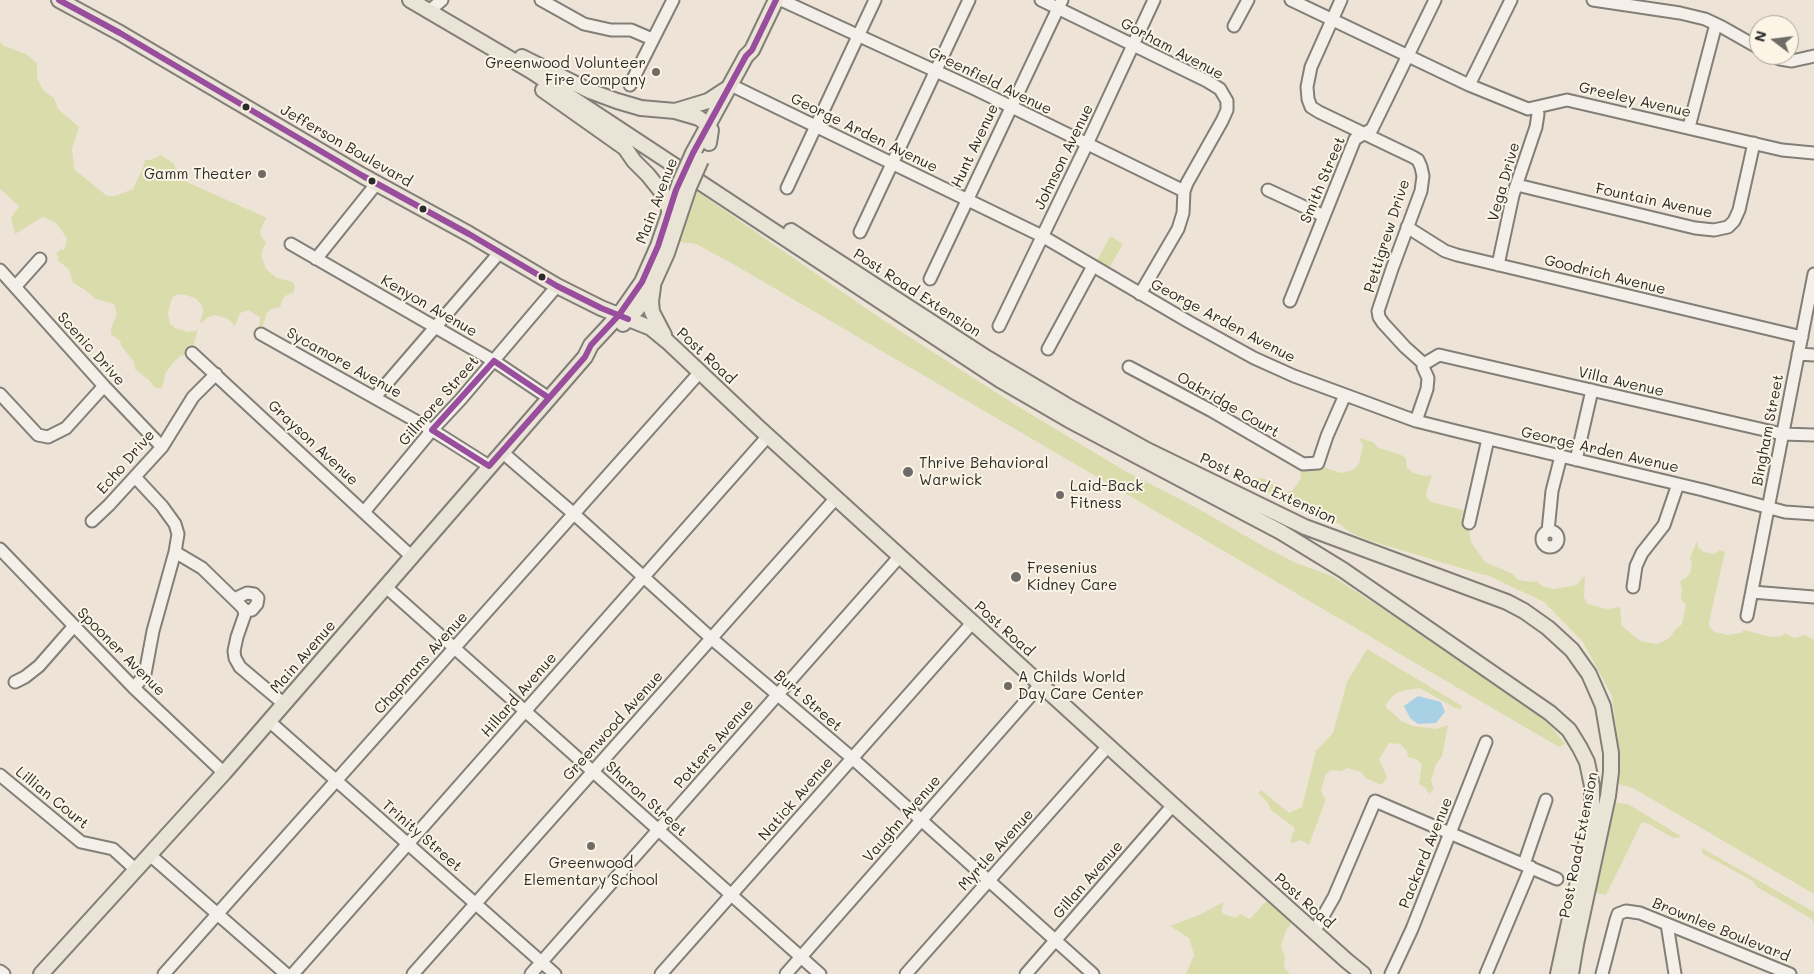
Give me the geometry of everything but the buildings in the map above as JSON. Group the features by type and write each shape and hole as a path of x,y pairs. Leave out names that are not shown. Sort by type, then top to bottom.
{"main road":[{"name":"Jefferson Boulevard","path":"59,0 120,33 377,184 557,286 624,317"},
{"path":"410,0 468,34 558,81 608,111 675,160"},
{"name":"Main Avenue","path":"697,157 709,143 746,56 752,50 776,0"},
{"path":"468,34 533,62 590,91 617,101 641,108 675,111 699,118 711,130 709,143"},
{"path":"468,34 529,80 683,188"},
{"path":"675,111 708,101 733,88"},
{"name":"Main Avenue","path":"41,974 269,722 585,357 595,352 624,317 640,304 653,284 671,220 708,125 733,88"},
{"path":"625,148 664,195 671,220"},
{"name":"Post Road Extension","path":"675,160 1000,380 1069,420 1281,532 1343,570 1550,713 1569,730 1587,762 1592,786 1592,816 1558,974"},
{"name":"Post Road Extension","path":"675,160 987,358 1147,450 1306,527 1507,602 1524,611 1548,628 1572,650 1589,674 1603,706 1611,752 1608,796 1571,974"},
{"name":"Main Avenue","path":"624,317 642,282 663,249"},
{"path":"653,284 652,312 668,342"},
{"name":"Post Road","path":"624,317 651,328 668,342 768,436 1173,805 1363,974"}],"street":[{"path":"429,11 442,0"},
{"path":"541,0 584,24 611,30 631,30 652,39"},
{"path":"630,85 672,0"},
{"name":"Greenfield Avenue","path":"781,0 978,90 1184,191"},
{"path":"787,188 875,0"},
{"path":"860,232 969,0"},
{"name":"Gorham Avenue","path":"1041,0 1060,4 1134,45 1207,81 1220,89 1227,101 1227,110 1222,121 1184,191 1183,213 1178,229 1140,294"},
{"name":"Johnson Avenue","path":"999,326 1154,0"},
{"path":"1234,26 1248,0"},
{"name":"Greeley Avenue","path":"1290,0 1469,85 1528,109 1567,100 1782,150 1814,153"},
{"path":"1341,0 1311,67 1307,87 1308,99 1311,107 1363,134"},
{"name":"Smith Street","path":"1290,301 1355,139 1372,129 1435,0"},
{"path":"1469,85 1511,0"},
{"path":"1593,0 1631,3 1691,16 1716,24 1749,42"},
{"name":"Hunt Avenue","path":"930,279 1060,4"},
{"path":"1689,127 1716,24"},
{"path":"1799,59 1814,56"},
{"name":"George Arden Avenue","path":"733,88 816,126 1042,236 1254,358 1294,376 1416,421 1678,484 1785,512 1814,514"},
{"name":"Vega Drive","path":"1498,264 1517,185 1538,120 1536,108"},
{"name":"Pettigrew Drive","path":"1363,134 1413,157 1418,160 1421,167 1423,176 1421,191 1378,311 1379,317 1405,348 1424,364"},
{"name":"Fountain Avenue","path":"1517,185 1695,228 1714,230 1728,227 1739,210 1754,143"},
{"path":"316,259 377,184"},
{"path":"1268,190 1324,216"},
{"name":"Goodrich Avenue","path":"1407,227 1445,251 1802,336"},
{"name":"Kenyon Avenue","path":"290,244 494,360 549,398"},
{"path":"375,397 500,252"},
{"path":"15,287 40,259"},
{"path":"1048,350 1093,266"},
{"name":"Scenic Drive","path":"0,270 104,386 162,447"},
{"name":"Bingham Street","path":"1747,616 1814,274"},
{"name":"Gillmore Street","path":"364,512 432,430 557,286"},
{"name":"Sycamore Avenue","path":"261,334 375,397 489,466"},
{"name":"Grayson Avenue","path":"192,353 412,557"},
{"path":"1798,354 1814,354"},
{"name":"Villa Avenue","path":"1424,364 1439,355 1782,434 1814,435"},
{"path":"1416,421 1427,389 1428,378 1423,367 1424,364"},
{"name":"Oakridge Court","path":"1129,367 1212,411 1303,464 1318,463 1327,436 1345,395"},
{"name":"Chapmans Avenue","path":"164,974 700,372"},
{"name":"Echo Drive","path":"92,521 162,447 193,397 216,374"},
{"path":"0,394 38,435 48,437 66,428 104,386"},
{"path":"1576,460 1592,390"},
{"name":"Hillard Avenue","path":"293,974 768,436"},
{"path":"1469,523 1488,439"},
{"name":"Burt Street","path":"502,452 712,638 852,758 1093,974"},
{"path":"1548,531 1552,491 1560,456"},
{"path":"134,688 145,674 153,631 175,552 178,534 175,524 162,506 135,477"},
{"path":"1633,587 1636,566 1642,553 1664,525 1678,484"},
{"name":"Greenwood Avenue","path":"413,974 836,498"},
{"name":"Spooner Avenue","path":"0,549 134,688 224,773"},
{"path":"175,552 202,568 244,611 244,621 237,637 234,651 235,658 240,667 284,704"},
{"name":"Potters Avenue","path":"531,974 900,556"},
{"name":"Sharon Street","path":"386,587 820,974"},
{"path":"1752,592 1814,597"},
{"path":"234,599 247,593 254,594 258,598 257,604 252,610 244,611"},
{"name":"Natick Avenue","path":"661,974 973,622"},
{"path":"15,682 25,678 39,666 74,626"},
{"name":"Vaughn Avenue","path":"786,974 1041,684"},
{"name":"Trinity Street","path":"269,722 555,974"},
{"name":"Packard Avenue","path":"1391,974 1412,929 1486,742"},
{"name":"Myrtle Avenue","path":"906,974 1109,745"},
{"name":"Lillian Court","path":"0,775 82,842 113,849 136,870"},
{"path":"1486,974 1527,865 1546,800"},
{"path":"1314,932 1334,897 1375,802 1557,878"},
{"name":"Gillan Avenue","path":"1026,974 1173,805"},
{"path":"150,855 286,974"},
{"name":"Brownlee Boulevard","path":"1602,974 1618,914 1626,911 1640,913 1667,924 1763,969 1790,974"},
{"path":"1667,924 1674,974"},
{"path":"0,971 4,974"}],"green space":[{"path":"0,42 4,46 26,54 37,63 37,78 43,90 54,98 58,109 79,127 72,149 74,169 107,196 115,196 133,189 145,160 151,160 161,155 174,164 178,176 189,183 267,218 260,232 266,242 261,255 266,269 277,278 293,282 295,287 294,292 285,296 280,307 271,309 267,313 261,330 259,328 260,317 248,310 240,313 235,326 228,319 215,315 208,317 200,324 203,311 202,305 195,298 182,294 176,295 172,298 168,313 170,324 175,328 188,332 196,331 198,327 192,353 180,356 173,363 166,372 162,388 155,388 149,380 135,369 134,362 122,347 120,341 111,334 117,313 114,304 96,299 73,283 69,269 57,260 59,257 56,254 61,249 63,251 67,238 56,223 43,217 15,234 11,218 19,206 0,189"},
{"path":"692,188 883,320 1014,404 1125,471 1197,508 1265,547 1296,563 1332,576 1541,714 1565,744 1559,747 733,264 696,244 679,242"},
{"path":"1110,236 1123,244 1109,268 1097,261"},
{"path":"1359,438 1373,442 1379,448 1406,458 1407,468 1413,473 1426,476 1432,475 1426,493 1427,498 1431,502 1471,512 1472,519 1469,532 1471,542 1485,562 1513,574 1518,580 1536,581 1542,586 1554,589 1577,585 1585,577 1584,597 1587,604 1607,609 1620,607 1622,626 1640,641 1657,644 1670,638 1674,631 1682,624 1686,605 1681,599 1682,590 1680,582 1690,573 1692,564 1690,558 1697,541 1698,547 1704,552 1714,554 1720,550 1725,552 1709,622 1710,627 1715,632 1728,635 1741,633 1744,630 1771,637 1782,636 1785,633 1794,638 1805,635 1814,640 1814,894 1633,788 1615,783 1614,738 1616,728 1612,696 1583,642 1544,602 1487,575 1371,541 1351,533 1340,524 1290,506 1253,484 1257,478 1266,479 1282,492 1292,491 1301,479 1299,463 1314,464 1341,473 1353,470 1359,464 1363,445"},
{"path":"1367,649 1462,706 1461,709 1455,708 1420,688 1397,693 1386,705 1387,709 1401,721 1413,726 1436,729 1448,725 1442,756 1436,764 1431,780 1434,789 1429,794 1426,788 1419,784 1422,765 1418,760 1408,757 1407,751 1400,744 1389,743 1379,759 1387,777 1382,785 1366,778 1361,772 1348,768 1341,771 1331,770 1326,774 1321,789 1326,799 1309,845 1300,840 1293,843 1290,842 1295,828 1271,810 1268,803 1258,793 1261,790 1289,813 1302,807 1316,751 1333,733 1347,682"},
{"path":"1612,802 1628,804 1682,837 1673,838 1642,822 1606,895 1591,892"},
{"path":"1702,848 1814,912 1814,924 1812,919 1757,887 1753,881 1703,854"},
{"path":"1271,896 1297,917 1286,930 1281,946 1285,958 1284,968 1290,974 1186,974 1194,955 1189,938 1170,926 1197,916 1224,902 1221,911 1224,914 1235,918 1241,914 1250,919"}],"water":[{"path":"1418,696 1441,702 1445,712 1436,723 1418,724 1410,718 1404,706"}],"transit line":[{"path":"59,0 120,33 363,176 469,234 557,286 628,319"},
{"path":"549,398 585,357 591,345 619,315 642,282 658,246 676,190 693,153 746,56 752,50 776,0"},
{"path":"494,361 549,398 489,466 432,430 494,361"}],"place":[{"name":"Greenwood Volunteer Fire Company","path":"656,72"},
{"name":"Gamm Theater","path":"262,174"},
{"name":"Thrive Behavioral Warwick","path":"908,472"},
{"name":"Laid-Back Fitness","path":"1060,495"},
{"name":"Fresenius Kidney Care","path":"1016,577"},
{"name":"A Childs World Day Care Center","path":"1008,686"},
{"name":"Greenwood Elementary School","path":"591,846"}]}
